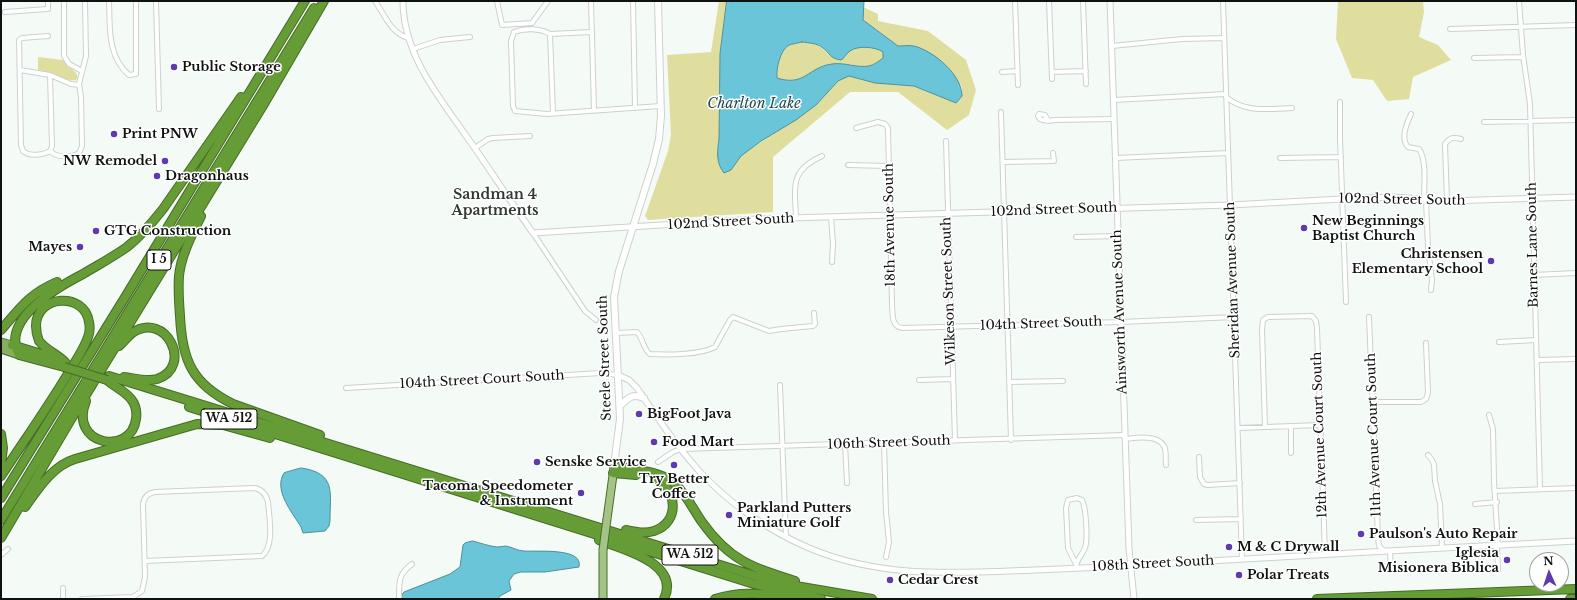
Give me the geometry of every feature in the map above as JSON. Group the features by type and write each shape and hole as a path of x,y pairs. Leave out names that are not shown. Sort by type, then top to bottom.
{"highway":[{"path":"19,355 12,345 11,337 14,325 32,304 42,296 127,247 150,226 163,210 210,142 305,1"},
{"name":"I 5","path":"1,498 305,1"},
{"name":"I 5","path":"1,520 127,311 318,1"},
{"path":"3,536 92,384 264,104 324,1"},
{"path":"224,167 187,246 180,268 179,289 181,338 187,361 201,381 222,398 326,438 351,453"},
{"path":"1,330 29,298 39,290 96,266"},
{"path":"1,476 60,387 88,338 89,322 83,309 72,301 58,300 42,310 37,320 36,329 37,336 43,345 65,364"},
{"path":"108,359 131,334 144,329 155,329 164,333 171,341 174,351 174,359 171,367 166,374 158,379 147,380 108,378"},
{"name":"WA 512","path":"1,342 108,378 552,516 759,577 790,585 872,599"},
{"name":"WA 512","path":"1,349 19,355 65,364"},
{"path":"92,384 83,411 84,424 89,433 97,440 116,442 125,438 133,430 136,421 136,409 128,395 108,378"},
{"path":"3,536 46,479 56,469 68,461 197,424 224,426 306,448 351,453"},
{"path":"1,434 3,448 1,463"},
{"path":"552,516 570,515 616,528 641,533 656,530 665,524 672,513 673,504 671,494 664,484 657,479 648,476 614,470"},
{"path":"614,470 655,474 673,482 717,541 741,560 781,577 830,592"},
{"path":"552,516 561,526 623,549 654,563 665,577 667,589 664,599"},
{"name":"WA 512","path":"552,516 754,584 821,599"},
{"path":"1317,599 1576,589"},
{"path":"715,599 739,593 752,593 795,599"},
{"path":"1570,599 1576,599"}],"main road":[{"name":"Steele Street South","path":"603,599 603,550 620,426 613,309 615,285 658,146 660,132 660,106 658,1"},
{"path":"620,406 627,398 633,395 644,398"}],"street":[{"path":"6,12 48,9 48,1"},
{"path":"64,1 64,57 70,65 82,71"},
{"path":"48,36 20,39 21,145 23,152 27,154 50,151 56,155 73,155 80,151 82,143 81,95 79,85 87,53 85,1"},
{"path":"109,1 110,38 113,51 124,70 129,75 136,74 136,1"},
{"path":"156,1 159,109"},
{"path":"375,1 395,31 402,36 409,38"},
{"path":"403,1 405,23 409,38 428,80 585,311 596,320"},
{"path":"497,1 502,25 532,23 548,1"},
{"path":"591,1 594,110"},
{"path":"633,1 635,108"},
{"path":"1015,1 1018,85"},
{"path":"1049,1 1052,79"},
{"path":"1083,1 1086,84"},
{"name":"Ainsworth Avenue South","path":"1110,1 1129,566 1134,597"},
{"name":"Sheridan Avenue South","path":"1223,1 1235,317 1242,559"},
{"name":"Barnes Lane South","path":"1519,1 1523,57 1529,97 1540,489"},
{"path":"1450,29 1576,25"},
{"path":"592,32 550,34 544,31 536,30 516,31 513,33 511,41 513,106 515,111 520,113 553,113 660,106"},
{"path":"550,34 553,113"},
{"path":"413,49 440,40 470,37"},
{"path":"1112,46 1182,39 1224,38"},
{"path":"1474,58 1523,57"},
{"path":"20,70 50,75 71,84 79,85"},
{"path":"1002,72 1017,71"},
{"path":"1052,72 1086,71"},
{"path":"50,75 52,146 50,151"},
{"path":"1114,100 1226,95 1232,102 1254,109 1276,110 1292,108"},
{"path":"1340,102 1346,302"},
{"path":"1002,112 1011,440"},
{"path":"1411,114 1406,128 1405,142 1408,147 1419,150 1422,154 1424,164 1428,248 1432,280 1431,290"},
{"path":"1048,120 1114,119"},
{"path":"1484,122 1576,120"},
{"name":"18th Avenue South","path":"856,128 878,122 886,125 891,215 892,306 893,319 896,325"},
{"path":"475,148 488,139 530,136"},
{"path":"1447,201 1445,144 1448,139 1452,137 1461,139"},
{"name":"Wilkeson Street South","path":"946,141 950,327 955,441"},
{"path":"1115,158 1228,153"},
{"path":"1003,162 1054,161 1053,154"},
{"path":"796,218 795,187 798,174 809,162 822,156"},
{"path":"1280,158 1341,157"},
{"path":"848,166 889,166"},
{"name":"102nd Street South","path":"533,233 796,218 1230,205 1342,198 1394,197 1447,201 1576,197"},
{"path":"831,217 833,244 832,262"},
{"path":"1076,237 1118,236"},
{"path":"1534,275 1576,273"},
{"path":"615,333 636,332 639,334 650,354 688,353 714,347 734,316 769,331 781,328 813,326 815,324 814,313"},
{"name":"104th Street South","path":"896,325 903,328 1007,326 1235,317"},
{"name":"12th Avenue Court South","path":"1265,427 1262,330 1264,319 1270,317 1314,317 1316,328 1324,554"},
{"name":"11th Avenue Court South","path":"1369,318 1378,538 1379,546 1387,551 1391,569"},
{"path":"1499,342 1536,340"},
{"path":"1373,402 1420,402 1426,399 1428,393 1426,343"},
{"path":"1537,360 1576,359"},
{"name":"104th Street Court South","path":"346,388 601,373 618,375"},
{"name":"108th Street South","path":"618,375 633,383 681,449 718,490 756,519 786,537 820,552 874,567 909,572 930,573 1076,566 1129,566 1576,541"},
{"path":"919,380 952,379"},
{"path":"1009,382 1063,380"},
{"path":"780,385 786,537"},
{"path":"1489,415 1493,429 1498,570"},
{"path":"1238,428 1320,425"},
{"path":"1291,426 1291,453"},
{"name":"106th Street South","path":"658,462 673,452 681,449 1125,437 1159,441 1164,446 1166,465"},
{"path":"884,443 886,512 889,542 886,557"},
{"path":"846,444 847,483"},
{"path":"1428,455 1434,465 1440,504 1442,548"},
{"path":"1199,457 1201,481 1204,484 1240,483"},
{"path":"82,599 133,597 142,591 145,580 144,561 142,508 143,501 146,496 155,492 254,488 263,491 268,500 270,544 262,556 144,561"},
{"path":"1496,491 1576,488"},
{"path":"1077,498 1082,500 1084,506 1086,540 1084,550 1078,558 1076,566 1068,548 1066,507 1069,499 1077,498"},
{"path":"1475,504 1496,502"},
{"path":"1196,520 1241,518"},
{"path":"1,555 8,549"},
{"path":"399,599 401,575 405,569 412,564"},
{"path":"63,588 63,599"}],"shaded area":[{"path":"719,1 727,1 720,54 719,139 717,150 731,170 740,156 816,105 838,81 849,76 875,83 914,86 956,103 962,96 962,87 950,71 913,45 898,46 863,20 863,7 878,14 878,21 928,31 966,60 976,90 969,115 947,130 898,92 850,92 773,157 773,212 648,220 645,216 668,151 671,135 667,55 711,52"},
{"path":"1338,1 1423,1 1424,12 1419,37 1438,45 1451,60 1413,77 1409,99 1387,101 1373,80 1352,78 1336,39"},
{"path":"802,42 817,45 829,55 845,58 851,50 855,48 872,48 883,52 883,58 869,66 832,64 824,66 806,76 794,80 777,78 778,65 783,51 789,45"},
{"path":"38,57 63,60 78,77 76,80 68,80 38,70"}],"water":[{"name":"Charlton Lake","path":"727,1 864,1 863,20 898,46 914,46 938,58 952,72 961,88 962,96 956,103 914,86 875,83 849,76 838,81 816,105 796,120 761,141 741,156 731,170 724,173 718,161 720,54","holes":["802,42 821,46 832,57 841,60 853,49 862,47 880,50 883,52 883,58 875,64 869,66 832,64 824,66 806,76 794,80 777,78 779,60 783,51 789,45"]},
{"path":"301,468 321,474 329,486 331,502 330,521 329,526 325,531 303,533 282,494 281,480 284,473"},
{"path":"473,541 497,547 506,546 522,551 567,553 574,556 579,561 579,567 545,572 521,572 514,574 509,581 511,590 500,596 498,599 401,599 404,592 450,574 460,567 463,545"}],"place":[{"name":"Public Storage","path":"174,67"},
{"name":"Print PNW","path":"114,134"},
{"name":"NW Remodel","path":"165,161"},
{"name":"Dragonhaus","path":"157,176"},
{"name":"New Beginnings Baptist Church","path":"1304,228"},
{"name":"GTG Construction","path":"96,231"},
{"name":"Mayes","path":"80,247"},
{"name":"Christensen Elementary School","path":"1491,261"},
{"name":"BigFoot Java","path":"639,414"},
{"name":"Food Mart","path":"654,442"},
{"name":"Senske Service","path":"537,462"},
{"name":"Try Better Coffee","path":"674,465"},
{"name":"Tacoma Speedometer & Instrument","path":"581,493"},
{"name":"Parkland Putters Miniature Golf","path":"729,515"},
{"name":"Paulson's Auto Repair","path":"1361,534"},
{"name":"M & C Drywall","path":"1229,547"},
{"name":"Iglesia Misionera Biblica","path":"1507,560"},
{"name":"Polar Treats","path":"1239,575"},
{"name":"Cedar Crest","path":"890,580"}],"district":[{"name":"Sandman 4 Apartments","path":"495,204"}]}
